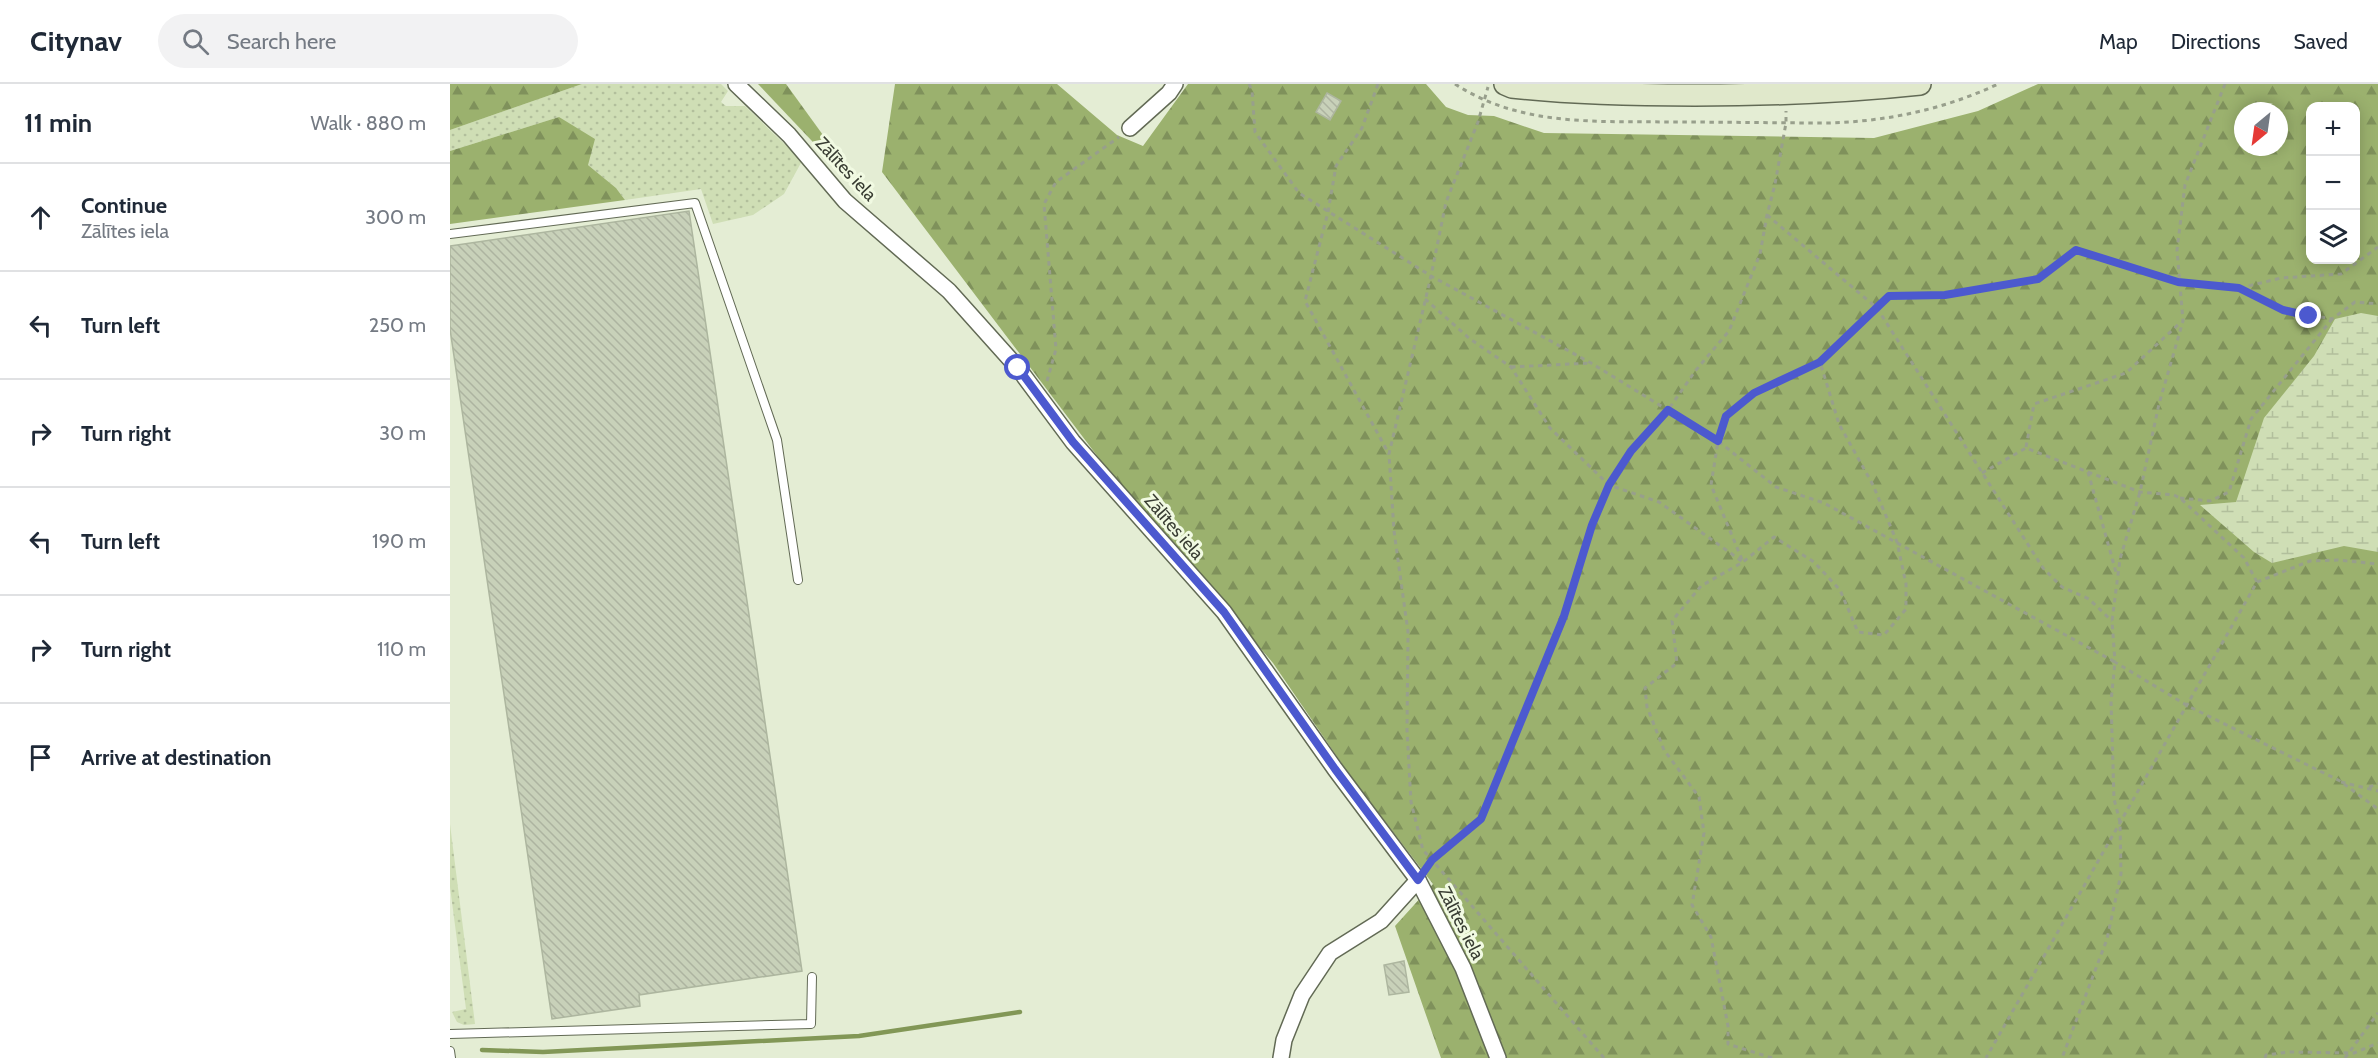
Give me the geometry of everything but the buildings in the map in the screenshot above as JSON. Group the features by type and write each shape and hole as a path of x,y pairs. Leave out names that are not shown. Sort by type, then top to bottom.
{"main road":[{"path":"1504,84 1563,93 1785,94 1861,91 1920,84"}],"street":[{"name":"Zālītes iela","path":"736,84 789,135 845,201 949,291 1018,368 1073,442 1224,612 1335,769 1418,880 1463,968 1498,1058"},
{"path":"1130,128 1169,93 1174,84"},
{"path":"1281,1058 1284,1040 1302,995 1330,953 1381,921 1418,880"}],"lane":[{"path":"450,234 695,203 777,440 798,580"},
{"path":"450,1034 811,1024 812,977"},
{"path":"450,1051 451,1058"}],"path":[{"path":"1249,84 1252,90 1255,132 1299,193 1328,212 1431,276 1591,363 1668,410 1718,441 1776,487 1824,503 1897,542 2115,662 2188,706 2340,781 2378,809"},
{"path":"1378,84 1362,128 1336,166 1328,212 1305,301 1389,454"},
{"path":"1455,84 1484,102 1513,111 1571,120 1786,123 1868,122 1918,113 1951,103 1998,84"},
{"path":"1489,84 1478,122 1446,202 1389,454 1394,531 1408,632 1407,730 1411,801 1424,850 1604,1058"},
{"path":"2062,1058 2107,939 2121,874 2120,822 2114,799 2112,701 2115,662 2112,621 2120,559 2140,492 2159,404 2183,321 2177,250 2185,185 2225,84"},
{"path":"1418,880 1432,860 1481,819 1564,616 1592,525 1609,485 1631,451 1668,410 1696,370 1728,331 1760,254 1786,123 1785,94"},
{"path":"1042,399 1056,349 1044,204 1056,182 1130,128"},
{"path":"1767,215 1877,308 2043,568 2062,587 2089,599 2112,621"},
{"path":"1743,562 1711,485 1718,441 1726,416 1754,393 1820,362 1889,296 1945,295 2038,279 2076,250 2178,282 2239,288 2281,278 2341,274 2378,248"},
{"path":"2239,288 2283,310 2332,319"},
{"path":"1425,299 1470,339 1511,367 1550,428 1609,485 1659,502 1743,562"},
{"path":"2180,498 2210,501 2229,492 2252,419 2332,319 2355,302 2378,304"},
{"path":"1982,474 2026,448 2034,404 2126,373 2183,321"},
{"path":"1772,1058 1728,1044 1728,1026 1711,937 1692,905 1704,833 1699,797 1664,750 1647,707 1645,688 1677,663 1672,621 1701,586 1743,562 1774,537 1814,562 1840,590 1858,632 1884,635 1906,609 1906,584 1897,542 1873,484 1839,424 1820,362"},
{"path":"1511,367 1591,363"},
{"path":"2026,448 2140,492 2174,495 2180,498 2244,558 2258,582"},
{"path":"2088,472 2118,577"},
{"path":"1986,1058 2258,582 2310,561 2338,560 2378,564"},
{"path":"2340,781 2378,791"},
{"path":"2367,788 2378,784"},
{"path":"2345,1058 2378,1013"},
{"path":"2265,1058 2266,1055 2289,1052 2348,1054 2378,1042"}],"green space":[{"path":"450,84 582,84 450,130"},
{"path":"582,84 721,84 728,91 721,102 726,106 745,106 802,161 784,194 753,215 713,224 701,189 625,200 616,188 588,165 559,117 450,151 450,130"},
{"path":"758,84 786,84 836,153 829,159"},
{"path":"895,84 1057,84 1117,135 1143,146 1188,84 1426,84 1446,107 1468,115 1494,116 1544,133 1874,138 1978,111 2038,84 2378,84 2378,1058 1441,1058 1395,926 1433,884 1351,777 1273,663 1120,486 882,172"},
{"path":"559,117 595,139 588,165 616,188 625,200 450,224 450,151"},
{"path":"2361,313 2378,316 2378,552 2344,546 2272,563 2254,552 2200,505 2236,502 2264,418 2314,356 2335,319"},
{"path":"450,824 475,1024 464,1025 457,1022 452,1012 466,1009 450,887"}],"waterway":[{"path":"482,1050 543,1052 859,1036 1020,1012"}],"route":[{"path":"1018,368 1073,442 1224,612 1335,769 1418,880 1432,860 1481,819 1564,616 1592,525 1609,485 1631,451 1668,410 1718,441 1726,416 1754,393 1820,362 1889,296 1945,295 2038,279 2076,250 2178,282 2239,288 2283,310 2309,316"}]}
